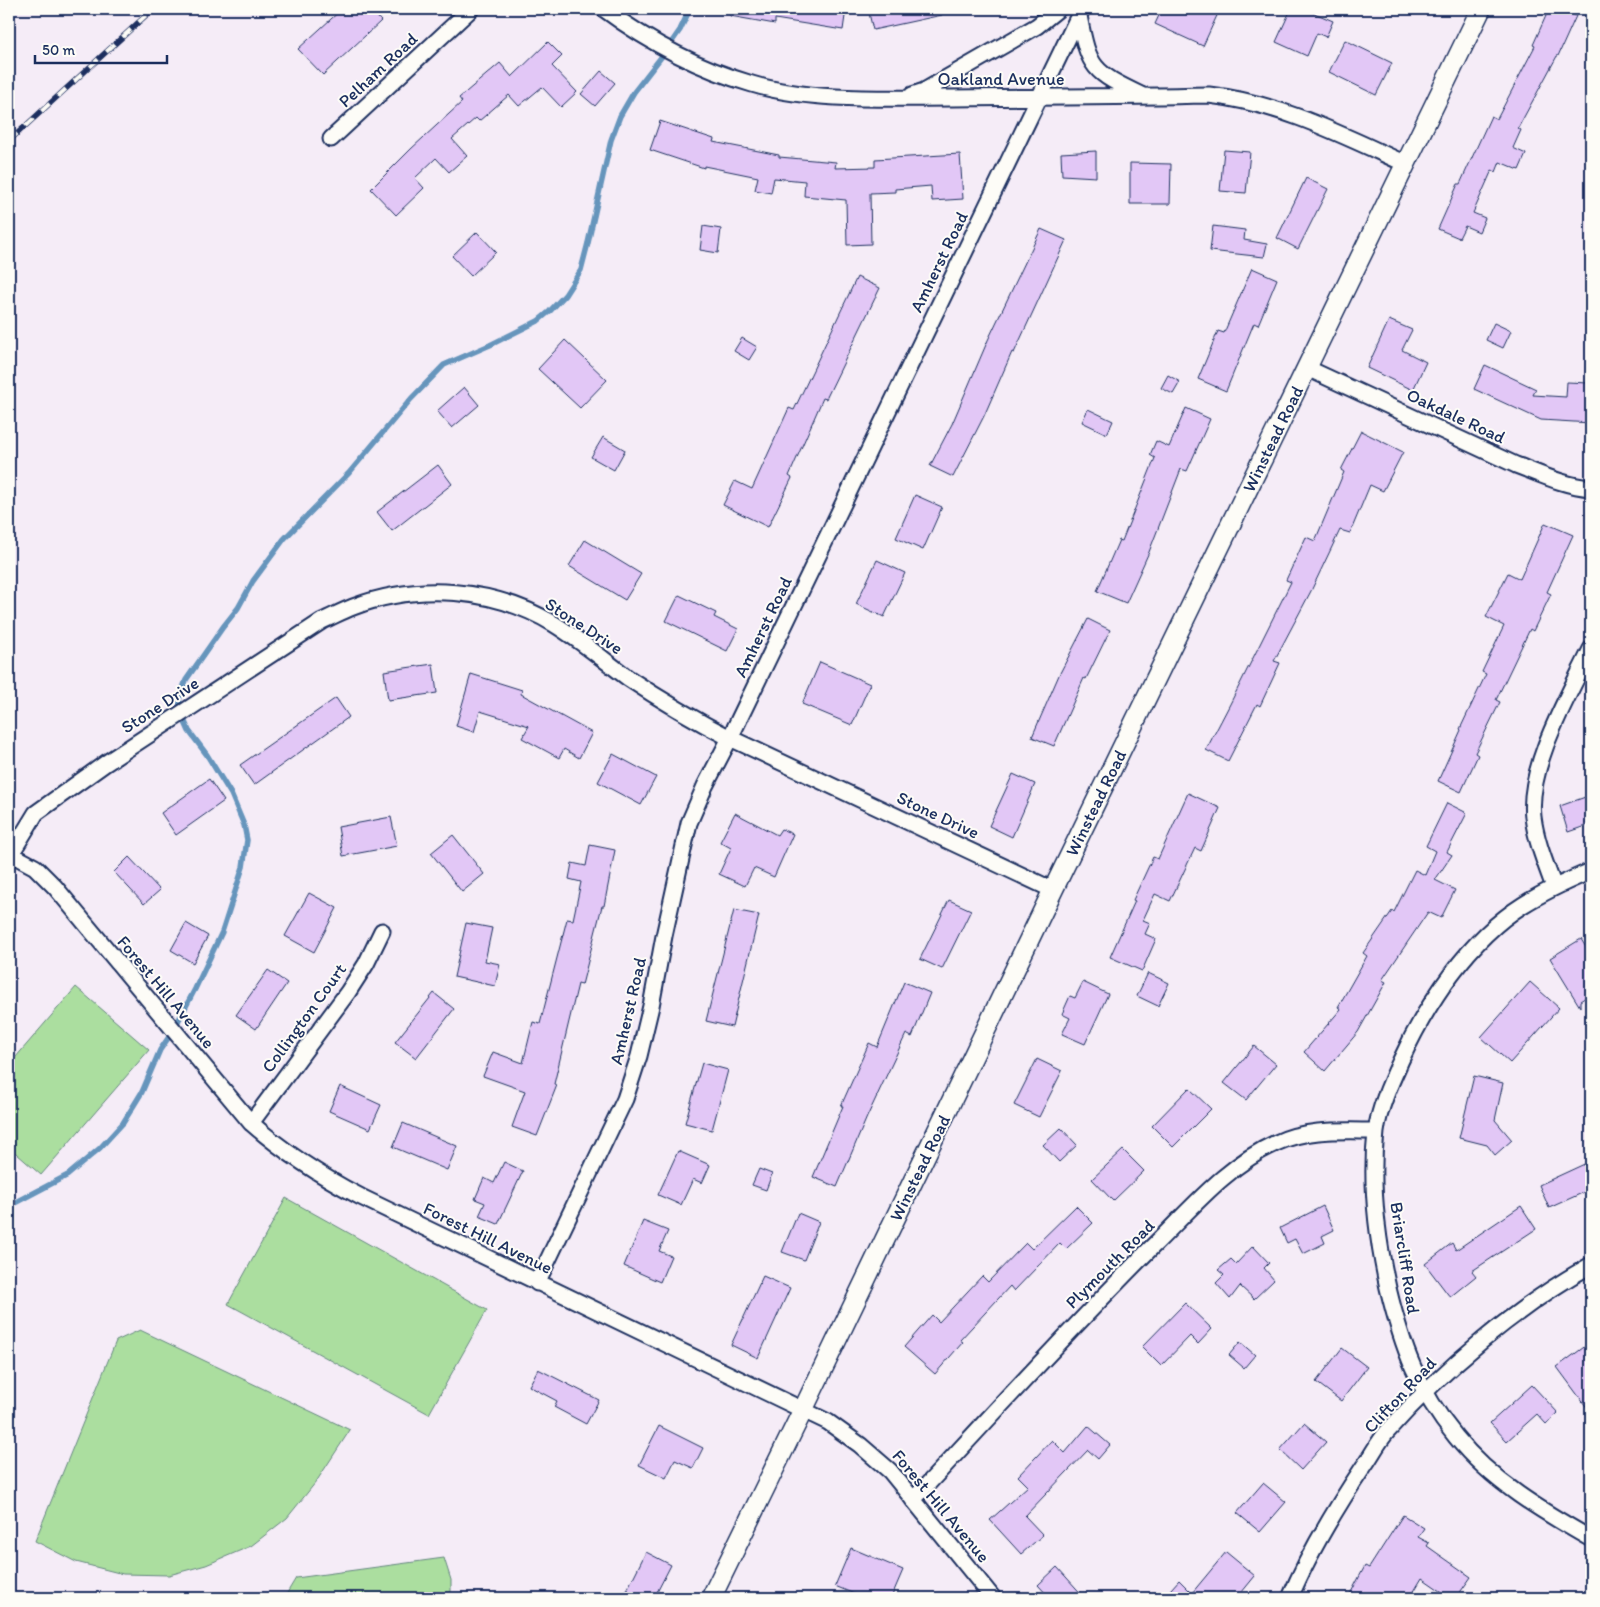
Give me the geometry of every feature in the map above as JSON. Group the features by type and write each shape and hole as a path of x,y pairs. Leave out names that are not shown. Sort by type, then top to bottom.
{"street":[{"name":"Pelham Road","path":"331,139 471,9"},
{"name":"Oakland Avenue","path":"604,9 658,46 706,68 753,84 792,92 903,98 1209,95 1237,98 1300,117 1406,164"},
{"path":"903,98 924,91 1013,40 1037,26 1058,9"},
{"name":"Winstead Road","path":"711,1598 804,1410 1053,890 1481,9"},
{"path":"1081,12 1086,49 1091,62 1101,73 1118,84 1144,96"},
{"name":"Amherst Road","path":"537,1283 626,1099 651,1006 664,936 689,823 705,786 730,738 1081,12"},
{"name":"Oakdale Road","path":"1307,368 1516,465 1547,477 1583,488 1591,488"},
{"name":"Stone Drive","path":"10,853 36,813 106,763 322,621 354,607 385,598 416,592 444,591 473,595 518,606 554,624 636,683 696,721 1053,890"},
{"path":"1554,887 1542,854 1533,817 1534,783 1544,748 1591,649"},
{"name":"Forest Hill Avenue","path":"10,853 35,867 56,887 251,1123 274,1144 332,1182 537,1283 828,1422 890,1470 993,1598"},
{"name":"Briarcliff Road","path":"1591,871 1554,887 1521,906 1487,934 1454,972 1427,1011 1408,1044 1389,1087 1376,1131 1375,1176 1377,1226 1385,1274 1397,1325 1409,1360 1425,1393 1456,1438 1488,1470 1518,1495 1591,1539"},
{"name":"Collington Court","path":"251,1123 348,992 366,964 382,931"},
{"name":"Plymouth Road","path":"913,1500 1034,1369 1124,1276 1209,1191 1246,1160 1277,1142 1307,1133 1376,1131"},
{"name":"Clifton Road","path":"1290,1598 1323,1532 1386,1433 1454,1364 1543,1295 1591,1265"}],"green space":[{"path":"76,987 149,1050 41,1175 9,1147 9,1065"},
{"path":"286,1198 487,1310 429,1414 228,1304"},
{"path":"140,1330 350,1430 316,1482 287,1518 251,1546 206,1565 169,1575 123,1574 76,1562 35,1541 116,1341"},
{"path":"444,1558 451,1580 451,1598 284,1598 296,1578"}],"building":[{"path":"342,9 370,9 381,21 323,75 298,49"},
{"path":"731,9 846,9 843,30 775,19 775,24 730,16"},
{"path":"868,9 942,9 942,15 873,30"},
{"path":"1162,9 1220,9 1203,46 1155,24"},
{"path":"1291,9 1305,9 1333,21 1326,37 1317,33 1307,56 1276,42"},
{"path":"1549,9 1560,9 1576,16 1558,56 1518,128 1521,130 1513,148 1526,154 1519,170 1500,162 1496,172 1492,170 1473,213 1485,218 1479,232 1465,226 1459,238 1438,229 1491,116 1497,119 1535,46 1533,45"},
{"path":"1345,40 1392,63 1376,95 1329,72"},
{"path":"548,42 562,56 552,66 577,92 561,107 542,87 519,106 509,95 479,121 476,118 452,139 467,156 449,172 436,158 415,178 424,188 396,215 371,189 462,102 459,98 500,63 512,77"},
{"path":"601,71 615,83 595,106 581,94"},
{"path":"660,121 714,139 713,142 779,155 779,157 836,162 835,168 875,167 875,159 960,154 963,199 932,201 931,186 895,189 895,192 870,193 871,244 847,245 846,200 804,196 805,181 774,178 771,193 755,190 758,177 704,166 704,168 650,150"},
{"path":"1224,150 1250,152 1246,193 1220,191"},
{"path":"1096,151 1096,177 1062,175 1061,153"},
{"path":"1130,163 1171,164 1170,204 1130,204"},
{"path":"1306,178 1328,189 1298,249 1277,238"},
{"path":"703,226 721,229 718,253 700,250"},
{"path":"1213,226 1245,230 1244,240 1267,244 1264,257 1210,251"},
{"path":"1041,229 1066,240 1014,353 1012,352 984,416 953,477 930,466 952,424 988,340"},
{"path":"477,232 496,252 471,276 452,256"},
{"path":"1252,268 1277,279 1258,325 1254,323 1226,391 1198,379 1218,331 1224,333"},
{"path":"857,277 880,288 826,399 823,398 789,476 792,478 768,527 723,505 735,481 752,489 789,408 794,410"},
{"path":"1389,320 1412,330 1402,350 1426,362 1413,390 1367,368"},
{"path":"1494,323 1511,331 1503,348 1486,340"},
{"path":"742,338 757,347 749,360 734,351"},
{"path":"565,340 607,380 580,408 538,369"},
{"path":"1485,365 1536,389 1533,395 1566,397 1567,382 1588,383 1587,399 1591,399 1591,423 1541,420 1474,389"},
{"path":"1168,375 1180,382 1173,394 1161,388"},
{"path":"464,387 479,405 452,428 437,411"},
{"path":"1186,408 1210,419 1187,471 1181,469 1149,552 1126,603 1097,591 1119,540 1122,541 1155,458 1150,455 1156,441 1169,447"},
{"path":"1088,409 1113,421 1107,434 1082,422"},
{"path":"1361,431 1403,452 1383,491 1370,485 1350,533 1340,530 1311,591 1274,661 1280,663 1260,706 1257,704 1228,761 1206,750 1291,582 1286,580 1306,537 1315,541 1344,472 1341,470"},
{"path":"603,437 625,450 614,470 591,457"},
{"path":"438,465 452,484 392,531 377,512"},
{"path":"915,495 942,507 923,550 896,538"},
{"path":"1545,523 1573,535 1547,592 1551,594 1533,631 1530,629 1496,700 1500,702 1475,753 1478,755 1461,792 1438,781 1486,674 1482,672 1504,626 1486,617 1508,573 1520,579"},
{"path":"585,540 641,574 625,600 569,566"},
{"path":"877,560 905,573 884,617 856,604"},
{"path":"679,595 716,613 714,617 738,629 727,651 666,621"},
{"path":"1088,619 1110,630 1086,679 1084,678 1054,746 1032,737 1059,675"},
{"path":"820,662 870,684 852,725 802,704"},
{"path":"433,664 437,693 388,700 384,671"},
{"path":"471,674 522,690 521,694 592,733 579,758 564,749 559,758 522,738 529,726 480,711 474,732 456,726"},
{"path":"336,698 349,717 254,785 240,765"},
{"path":"613,754 656,777 641,805 598,782"},
{"path":"1013,774 1035,784 1012,837 989,826"},
{"path":"209,779 224,801 176,835 161,813"},
{"path":"1188,793 1220,808 1201,851 1195,848 1170,901 1155,894 1143,920 1150,923 1145,934 1156,939 1142,971 1110,957 1153,857 1158,859"},
{"path":"1591,795 1591,824 1568,832 1560,806"},
{"path":"1447,803 1467,813 1447,852 1452,855 1435,880 1455,890 1441,918 1428,912 1382,980 1386,982 1358,1032 1325,1071 1304,1052 1341,1009 1338,1007 1367,956 1363,953 1392,911 1394,912 1415,870 1425,875 1435,851 1426,846"},
{"path":"735,813 777,835 781,829 793,834 774,877 754,868 745,886 719,874 731,848 720,842"},
{"path":"391,817 397,846 343,856 338,827"},
{"path":"453,835 484,874 462,892 431,853"},
{"path":"590,845 615,850 604,906 602,906 582,985 578,984 554,1084 557,1085 537,1136 512,1127 525,1091 483,1076 493,1052 523,1063 533,1022 540,1024 567,919 573,920 581,882 569,879 572,863 586,866"},
{"path":"129,857 160,890 144,904 114,872"},
{"path":"309,893 337,908 314,952 285,936"},
{"path":"949,900 971,910 942,969 920,959"},
{"path":"734,910 759,915 732,1027 706,1021"},
{"path":"186,923 208,936 193,963 171,950"},
{"path":"466,923 492,928 485,961 500,964 495,986 454,977"},
{"path":"1581,939 1591,956 1591,994 1580,1001 1580,1007 1550,958"},
{"path":"268,970 287,983 256,1029 236,1015"},
{"path":"1148,973 1169,983 1158,1006 1137,996"},
{"path":"904,982 930,993 912,1037 906,1034 837,1187 813,1177 843,1106 841,1106 869,1043 877,1047"},
{"path":"1083,982 1108,994 1085,1044 1062,1034 1070,1018 1062,1014 1070,996 1075,998"},
{"path":"1530,982 1559,1008 1510,1063 1481,1037"},
{"path":"434,993 454,1009 416,1058 395,1042"},
{"path":"1254,1046 1276,1064 1246,1100 1224,1083"},
{"path":"1037,1059 1062,1071 1039,1117 1014,1105"},
{"path":"702,1063 728,1070 712,1130 685,1123"},
{"path":"1474,1076 1503,1083 1495,1120 1512,1140 1495,1155 1487,1145 1459,1138"},
{"path":"340,1086 381,1105 370,1129 329,1111"},
{"path":"1189,1088 1211,1109 1173,1147 1152,1126"},
{"path":"403,1123 457,1146 447,1170 393,1147"},
{"path":"1061,1128 1077,1145 1059,1162 1043,1145"},
{"path":"1123,1150 1144,1171 1113,1201 1092,1179"},
{"path":"678,1151 710,1165 702,1183 693,1179 681,1205 658,1195"},
{"path":"1591,1161 1591,1189 1549,1208 1539,1185"},
{"path":"504,1162 523,1171 498,1224 479,1216 485,1203 475,1199 484,1178 494,1183"},
{"path":"759,1169 772,1174 766,1190 752,1185"},
{"path":"1076,1206 1093,1223 1066,1249 1060,1243 1014,1291 1010,1286 960,1340 963,1342 935,1374 904,1347 932,1315 939,1322 982,1276 988,1282 1026,1243 1032,1249"},
{"path":"1323,1206 1334,1230 1322,1236 1325,1243 1303,1254 1295,1239 1287,1243 1280,1228"},
{"path":"1521,1206 1536,1229 1472,1271 1476,1276 1450,1297 1425,1264 1452,1243 1456,1250"},
{"path":"798,1213 819,1222 804,1260 782,1252"},
{"path":"643,1221 668,1231 659,1251 671,1256 660,1282 624,1266"},
{"path":"1253,1246 1269,1263 1264,1268 1274,1280 1254,1299 1240,1286 1230,1299 1216,1283 1224,1275 1218,1270 1231,1259 1236,1264"},
{"path":"763,1276 790,1288 758,1358 731,1345"},
{"path":"1185,1303 1212,1329 1198,1344 1190,1336 1161,1366 1142,1347"},
{"path":"1240,1342 1255,1355 1244,1368 1229,1355"},
{"path":"1591,1342 1591,1413 1557,1367"},
{"path":"1342,1348 1367,1367 1341,1401 1316,1382"},
{"path":"538,1369 599,1400 586,1424 554,1407 557,1401 529,1386"},
{"path":"1532,1385 1558,1413 1546,1424 1537,1414 1507,1441 1490,1423"},
{"path":"1304,1423 1326,1442 1301,1470 1280,1450"},
{"path":"659,1426 703,1448 693,1468 675,1460 666,1478 639,1465"},
{"path":"1088,1426 1110,1445 1098,1459 1088,1450 1025,1516 1043,1535 1021,1554 990,1520 1028,1486 1018,1476 1052,1440 1065,1453"},
{"path":"1263,1483 1286,1502 1260,1532 1237,1513"},
{"path":"1403,1515 1424,1528 1418,1537 1429,1543 1427,1546 1471,1577 1456,1598 1451,1598 1422,1578 1410,1598 1348,1598 1365,1566 1369,1568"},
{"path":"851,1548 903,1570 891,1598 864,1598 835,1586"},
{"path":"646,1552 671,1565 654,1598 623,1598"},
{"path":"1226,1552 1255,1576 1237,1598 1163,1598 1179,1580 1192,1593"},
{"path":"1057,1567 1085,1598 1050,1598 1038,1585"}],"waterway":[{"path":"9,1206 68,1175 100,1148 123,1123 142,1092 160,1050 173,1031 222,932 243,867 247,840 244,825 231,794 207,755 189,731 180,711 179,699 186,680 238,608 253,581 284,539 349,473 411,399 444,365 538,321 565,295 581,270 611,140 620,116 634,92 680,30 690,9"}],"railway":[{"path":"9,141 153,9"}]}
